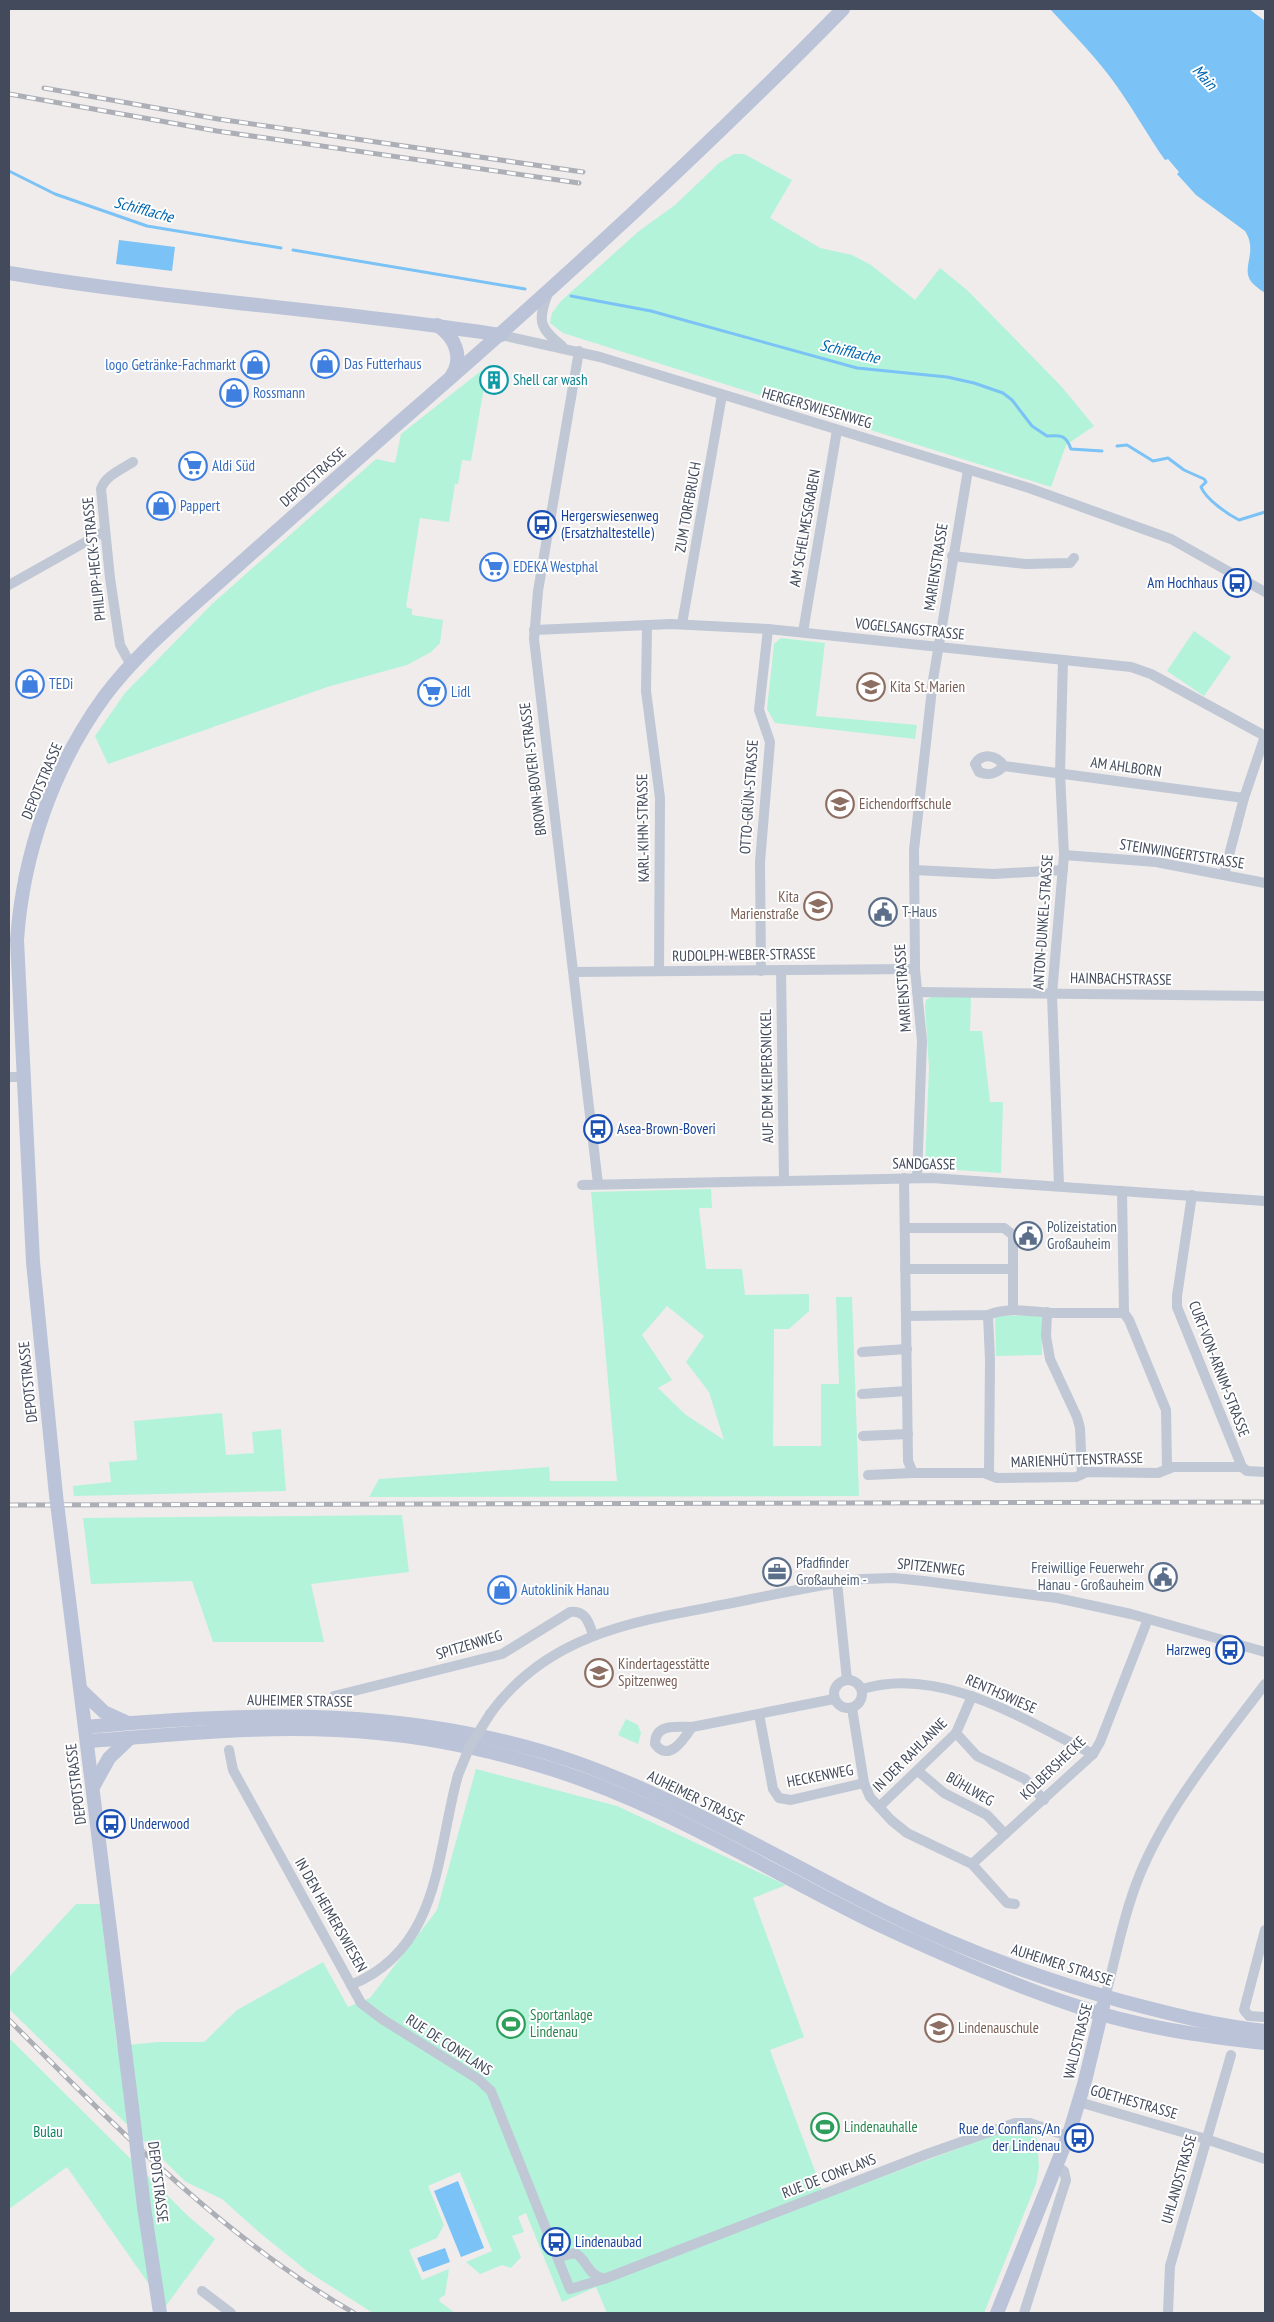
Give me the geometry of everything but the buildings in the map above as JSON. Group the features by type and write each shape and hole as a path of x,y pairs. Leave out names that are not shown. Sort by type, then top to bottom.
{"main road":[{"name":"DEPOTSTRASSE","path":"160,2313 144,2207 82,1691 56,1495 33,1262 17,940 21,900 27,868 41,820 62,769 102,700 131,665 222,579 548,293 726,126 843,9"},
{"path":"9,273 73,283 501,334"},
{"path":"436,325 448,334 456,347 456,365 448,381"},
{"path":"82,1691 104,1712 130,1723"},
{"name":"AUHEIMER STRASSE","path":"86,1734 130,1723 276,1716 368,1718 438,1728 541,1751 616,1778 674,1804 880,1909 956,1945 1043,1978 1105,1998 1209,2022 1265,2031"},
{"name":"AUHEIMER STRASSE","path":"86,1734 130,1738 244,1730 336,1730 410,1736 458,1744 539,1765 600,1786 656,1810 873,1922 1000,1978 1101,2014 1165,2028 1265,2043"},
{"path":"93,1788 109,1758 130,1738"},
{"name":"WALDSTRASSE","path":"997,2313 1057,2166 1079,2102 1105,1998"}],"street":[{"path":"548,293 542,311 542,325 548,335 564,348"},
{"name":"HERGERSWIESENWEG","path":"501,334 579,351 660,374 722,396 968,470 1122,520 1171,539 1265,592"},
{"name":"BROWN-BOVERI-STRASSE","path":"579,351 538,591 534,630 537,678 574,972 598,1184"},
{"name":"ZUM TORFBRUCH","path":"682,624 722,396"},
{"name":"AM SCHELMESGRABEN","path":"802,632 837,430"},
{"name":"PHILIPP-HECK-STRASSE","path":"131,665 120,645 105,531 102,485 112,475 133,462"},
{"name":"MARIENSTRASSE","path":"917,1178 922,1041 915,969 914,850 938,647 968,470"},
{"path":"9,585 105,531"},
{"path":"952,556 1036,564 1070,564 1074,558"},
{"name":"VOGELSANGSTRASSE","path":"534,630 682,624 768,629 1130,667 1145,671 1265,736"},
{"name":"KARL-KIHN-STRASSE","path":"646,626 646,691 660,798 659,971"},
{"name":"OTTO-GRÜN-STRASSE","path":"761,971 760,862 770,742 759,710 768,629"},
{"name":"ANTON-DUNKEL-STRASSE","path":"1059,1186 1052,994 1064,855 1060,774 1063,660"},
{"path":"1224,874 1244,798 1265,736"},
{"name":"AM AHLBORN","path":"1004,766 1244,798"},
{"name":"STEINWINGERTSTRASSE","path":"1064,855 1156,862 1265,883"},
{"path":"914,870 994,874 1063,870"},
{"name":"RUDOLPH-WEBER-STRASSE","path":"574,972 915,969"},
{"name":"AUF DEM KEIPERSNICKEL","path":"780,970 784,1180"},
{"name":"HAINBACHSTRASSE","path":"917,992 1265,996"},
{"path":"9,1077 25,1077"},
{"path":"904,1178 908,1434 909,1466 913,1473"},
{"name":"SANDGASSE","path":"582,1185 917,1178 1265,1201"},
{"path":"1122,1191 1124,1313 1129,1320 1166,1410 1168,1468"},
{"name":"CURT-VON-ARNIM-STRASSE","path":"1192,1195 1176,1302 1242,1467"},
{"path":"905,1228 1004,1228 1013,1235 1013,1310"},
{"path":"905,1269 1012,1268"},
{"path":"906,1316 988,1315 998,1311 1013,1310 1124,1313"},
{"path":"1047,1312 1046,1336 1050,1359 1077,1417 1081,1436 1082,1474"},
{"path":"988,1315 990,1360 989,1474"},
{"path":"862,1352 907,1349"},
{"path":"862,1394 907,1391"},
{"path":"863,1436 908,1434"},
{"path":"1242,1467 1247,1471 1265,1472"},
{"name":"MARIENHÜTTENSTRASSE","path":"868,1475 913,1473 989,1474 997,1478 1076,1477 1082,1474 1158,1473 1168,1468 1242,1467"},
{"name":"SPITZENWEG","path":"490,1714 507,1693 535,1668 565,1648 593,1635 654,1618 837,1582 862,1579 894,1578 983,1587 1057,1598 1148,1618 1265,1652"},
{"path":"837,1582 847,1680"},
{"name":"SPITZENWEG","path":"334,1696 502,1654 570,1612 575,1611 586,1618 593,1635"},
{"name":"KOLBERSHECKE","path":"972,1864 1093,1754 1100,1742 1148,1618"},
{"path":"847,1680 855,1681 862,1689 860,1702 852,1708 839,1706 834,1699 835,1687 847,1680"},
{"name":"RENTHSWIESE","path":"862,1689 884,1683 903,1682 931,1685 972,1696 1093,1754"},
{"name":"WALDSTRASSE","path":"1105,1998 1132,1895 1148,1855 1181,1799 1264,1690"},
{"name":"IN DER RAHLANNE","path":"879,1807 956,1733 972,1696"},
{"path":"692,1727 834,1699"},
{"path":"852,1708 864,1783 870,1797 907,1832 972,1864 1007,1903 1015,1904"},
{"name":"IN DEN HEIMERSWIESEN","path":"229,1750 233,1770 351,1984 374,1974 389,1963 408,1940 424,1911 441,1858 458,1775 470,1746 490,1714"},
{"name":"HECKENWEG","path":"759,1714 774,1789 779,1798 791,1800 864,1783"},
{"path":"956,1733 977,1756 1025,1779 1044,1800"},
{"name":"BÜHLWEG","path":"918,1771 944,1793 987,1815 1005,1834"},
{"path":"1265,1930 1244,2007 1245,2013 1265,2017"},
{"name":"RUE DE CONFLANS","path":"351,1984 361,2003 371,2012 478,2079 491,2091 570,2289 604,2278 927,2154 1015,2123 1030,2123 1067,2136"},
{"name":"UHLANDSTRASSE","path":"1168,2313 1168,2271 1231,2055"},
{"name":"GOETHESTRASSE","path":"1079,2102 1206,2139 1265,2159"},
{"path":"1024,2313 1066,2180 1064,2171 1057,2166"},
{"path":"557,2257 575,2253 583,2259 591,2274 604,2278"},
{"path":"202,2291 231,2313"}],"green space":[{"path":"734,154 744,154 792,180 770,218 820,248 852,255 871,265 915,300 940,268 967,290 1061,386 1094,426 1066,445 1051,487 563,333 550,323 552,313 561,301 639,231 675,205 719,163"},
{"path":"481,371 487,371 471,461 462,460 458,484 455,484 449,522 420,518 406,607 412,609 412,615 443,620 440,643 431,652 407,665 327,687 108,764 95,736 125,693 212,604 376,459 395,463 401,434"},
{"path":"1194,631 1231,657 1204,696 1167,671"},
{"path":"781,638 825,643 816,716 917,725 915,739 775,723 767,709 774,644"},
{"path":"933,996 971,997 970,1031 982,1031 990,1102 1003,1102 1001,1173 928,1168 925,1166 929,1068 925,1005 926,1000"},
{"path":"711,1189 712,1208 699,1208 706,1269 742,1269 745,1295 809,1294 809,1311 789,1329 774,1329 773,1446 821,1446 821,1384 839,1384 836,1297 852,1297 859,1496 369,1497 379,1479 549,1467 550,1481 617,1481 591,1192","holes":["667,1306 704,1336 686,1362 709,1392 724,1440 686,1415 658,1388 672,1380 642,1335"]},
{"path":"1041,1315 1042,1355 996,1356 995,1316"},
{"path":"222,1413 226,1455 254,1453 252,1432 281,1429 286,1491 74,1496 73,1486 111,1482 109,1462 137,1460 134,1421"},
{"path":"402,1515 409,1572 311,1584 324,1642 213,1642 192,1581 91,1584 83,1518"},
{"path":"626,1719 638,1725 641,1733 638,1744 618,1735"},
{"name":"Sportanlage Lindenau","path":"476,1769 617,1806 786,1885 753,1898 804,2037 770,2050 825,2198 1008,2130 1037,2138 1039,2168 1036,2184 984,2313 607,2313 596,2287 562,2302 526,2213 518,2217 524,2232 512,2236 521,2257 511,2268 502,2265 480,2274 466,2262 492,2251 460,2172 428,2186 444,2225 437,2238 409,2250 422,2280 449,2269 445,2295 439,2301 455,2313 373,2313 307,2271 222,2199 186,2182 9,2009 9,1977 76,1904 100,1904 117,2046 158,2042 204,2042 237,2010 323,1962 348,2007 370,1998 437,1910"},
{"name":"Bulau","path":"9,2038 189,2217 215,2239 165,2307 67,2167 9,2209"}],"water":[{"name":"Main","path":"1050,9 1249,9 1265,21 1265,293 1253,284 1248,275 1250,245 1245,231 1196,195 1177,174 1179,172 1168,159 1165,160 1109,75"},
{"path":"119,240 175,247 172,271 116,264"},
{"path":"458,2181 484,2248 461,2257 434,2191"},
{"path":"445,2248 450,2262 423,2272 417,2258"}],"waterway":[{"name":"Schifflache","path":"9,171 55,194 147,226 281,248"},
{"name":"Schifflache","path":"293,250 525,289"},
{"name":"Schifflache","path":"571,296 651,311 857,368 947,377 974,383 1003,393 1012,400 1032,426 1047,436 1065,438 1071,449 1102,451"},
{"name":"Schifflache","path":"1117,446 1127,445 1153,461 1168,458 1184,470 1204,479 1206,482 1201,487 1207,496 1223,510 1239,520 1265,512"}],"railway":[{"path":"44,88 218,119 583,172"},
{"path":"9,94 217,131 579,183"},
{"path":"9,1505 1265,1502"},
{"path":"9,2020 131,2140 215,2215 305,2283 354,2313"}],"place":[{"name":"Das Futterhaus","path":"325,364"},
{"name":"logo Getränke-Fachmarkt","path":"255,365"},
{"name":"Shell car wash","path":"494,380"},
{"name":"Rossmann","path":"234,393"},
{"name":"Aldi Süd","path":"193,466"},
{"name":"Pappert","path":"161,506"},
{"name":"Hergerswiesenweg (Ersatzhaltestelle)","path":"542,525"},
{"name":"EDEKA Westphal","path":"494,567"},
{"name":"Am Hochhaus","path":"1237,583"},
{"name":"TEDi","path":"30,684"},
{"name":"Kita St. Marien","path":"871,687"},
{"name":"Lidl","path":"432,692"},
{"name":"Eichendorffschule","path":"840,804"},
{"name":"Kita Marienstraße","path":"818,906"},
{"name":"T-Haus","path":"883,912"},
{"name":"Asea-Brown-Boveri","path":"598,1129"},
{"name":"Polizeistation Großauheim","path":"1028,1236"},
{"name":"Pfadfinder Großauheim -","path":"777,1572"},
{"name":"Freiwillige Feuerwehr Hanau - Großauheim","path":"1163,1577"},
{"name":"Autoklinik Hanau","path":"502,1590"},
{"name":"Harzweg","path":"1230,1650"},
{"name":"Kindertagesstätte Spitzenweg","path":"599,1673"},
{"name":"Underwood","path":"111,1824"},
{"name":"Sportanlage Lindenau","path":"511,2024"},
{"name":"Lindenauschule","path":"939,2028"},
{"name":"Lindenauhalle","path":"825,2127"},
{"name":"Rue de Conflans/An der Lindenau","path":"1079,2138"},
{"name":"Lindenaubad","path":"556,2242"}]}
